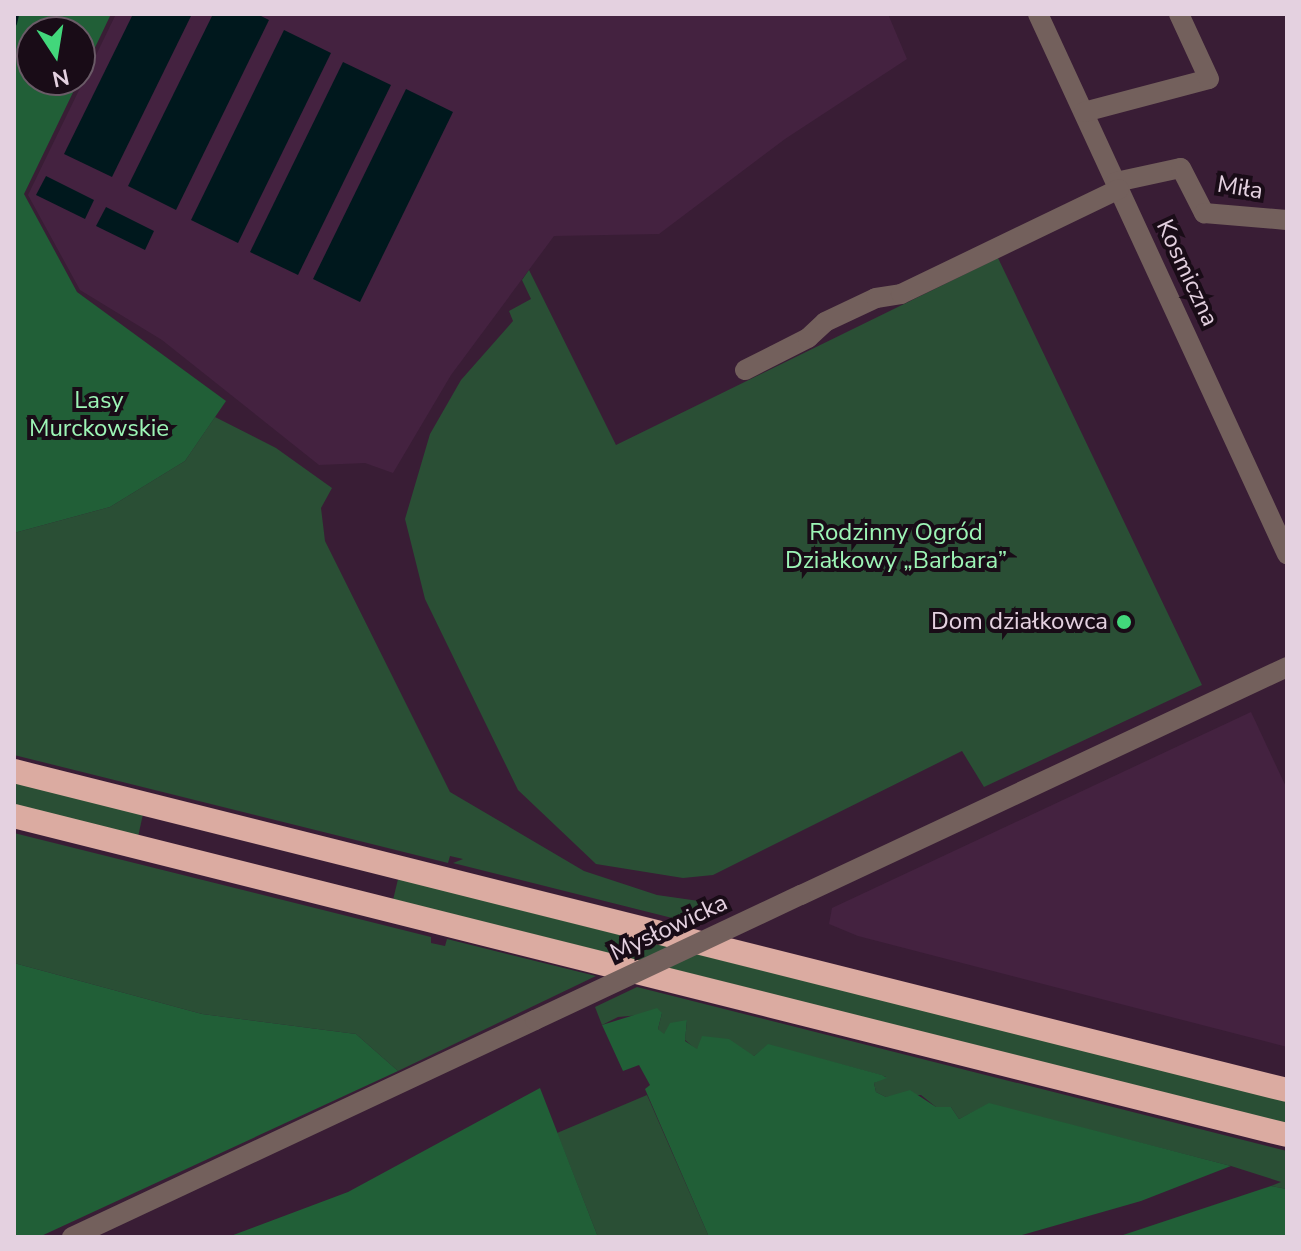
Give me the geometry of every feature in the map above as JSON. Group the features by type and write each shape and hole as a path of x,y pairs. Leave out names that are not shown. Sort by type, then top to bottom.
{"highway":[{"path":"14,771 1287,1090"},
{"path":"14,816 1287,1135"}],"street":[{"name":"Kosmiczna","path":"1038,14 1287,554"},
{"path":"1084,112 1209,79 1179,14"},
{"name":"Miła","path":"1117,186 1181,168 1204,213 1287,220"},
{"path":"745,370 808,338 825,322 876,298 901,294 1117,186"},
{"name":"Mysłowicka","path":"72,1237 1287,667"}],"shaded area":[{"path":"116,14 888,14 907,59 785,139 659,234 554,236 451,375 393,473 365,463 319,465 162,340 80,290 28,195 76,96 96,96 96,55"},
{"path":"133,14 192,14 112,177 64,154 93,96 96,96 96,89"},
{"path":"213,14 257,14 269,20 176,210 128,186"},
{"path":"284,30 331,53 238,243 191,220"},
{"path":"343,62 391,85 298,275 250,252"},
{"path":"406,89 453,112 360,302 313,279"},
{"path":"46,176 94,200 85,219 36,195"},
{"path":"106,207 154,231 145,250 96,226"},
{"path":"1251,712 1287,789 1287,1047 858,936 829,924 832,908"}],"green space":[{"name":"Lasy Murckowskie","path":"14,14 111,14 96,45 96,16 16,16 16,96 71,96 24,194 77,292 226,401 185,461 110,507 14,533"},
{"name":"Rodzinny Ogród Działkowy „Barbara”","path":"998,258 1202,685 984,787 962,751 713,875 683,878 596,864 518,790 425,599 405,519 430,434 461,380 513,321 509,311 531,299 522,280 529,270 616,445"},
{"path":"215,417 276,448 332,488 321,508 325,541 450,792 584,871 657,895 706,902 700,925 453,863 463,859 450,856 448,863 14,755 14,533 110,507 185,461"},
{"path":"14,781 143,814 138,837 14,806"},
{"path":"14,833 431,937 431,943 445,946 447,939 596,976 398,1071 356,1034 202,1014 14,963"},
{"path":"399,875 1287,1100 1287,1125 393,900"},
{"path":"14,963 202,1014 356,1034 398,1071 39,1237 14,1237"},
{"path":"637,987 1287,1151 1287,1189 1271,1186 1281,1182 1231,1166 989,1104 959,1119 951,1107 936,1107 921,1095 886,1097 876,1092 874,1083 886,1077 881,1075 768,1045 754,1056 702,1039 697,1050 685,1040 687,1020 663,1035 658,1029 662,1013 618,1017 602,1025 595,1007"},
{"path":"657,1008 662,1013 658,1029 664,1034 670,1023 687,1020 685,1041 697,1049 702,1036 729,1039 754,1056 768,1044 882,1075 887,1078 874,1083 876,1092 886,1097 910,1090 936,1107 951,1107 959,1119 989,1103 1231,1166 1141,1201 1015,1237 709,1237 645,1089 650,1085 639,1065 623,1071 602,1025"},
{"path":"540,1088 598,1237 228,1237 348,1192"},
{"path":"647,1095 709,1237 598,1237 557,1133"},
{"path":"1271,1186 1287,1189 1287,1237 1117,1237"}],"waterway":[{"path":"14,23 16,14"}],"place":[{"name":"Dom działkowca","path":"1124,622"}]}
